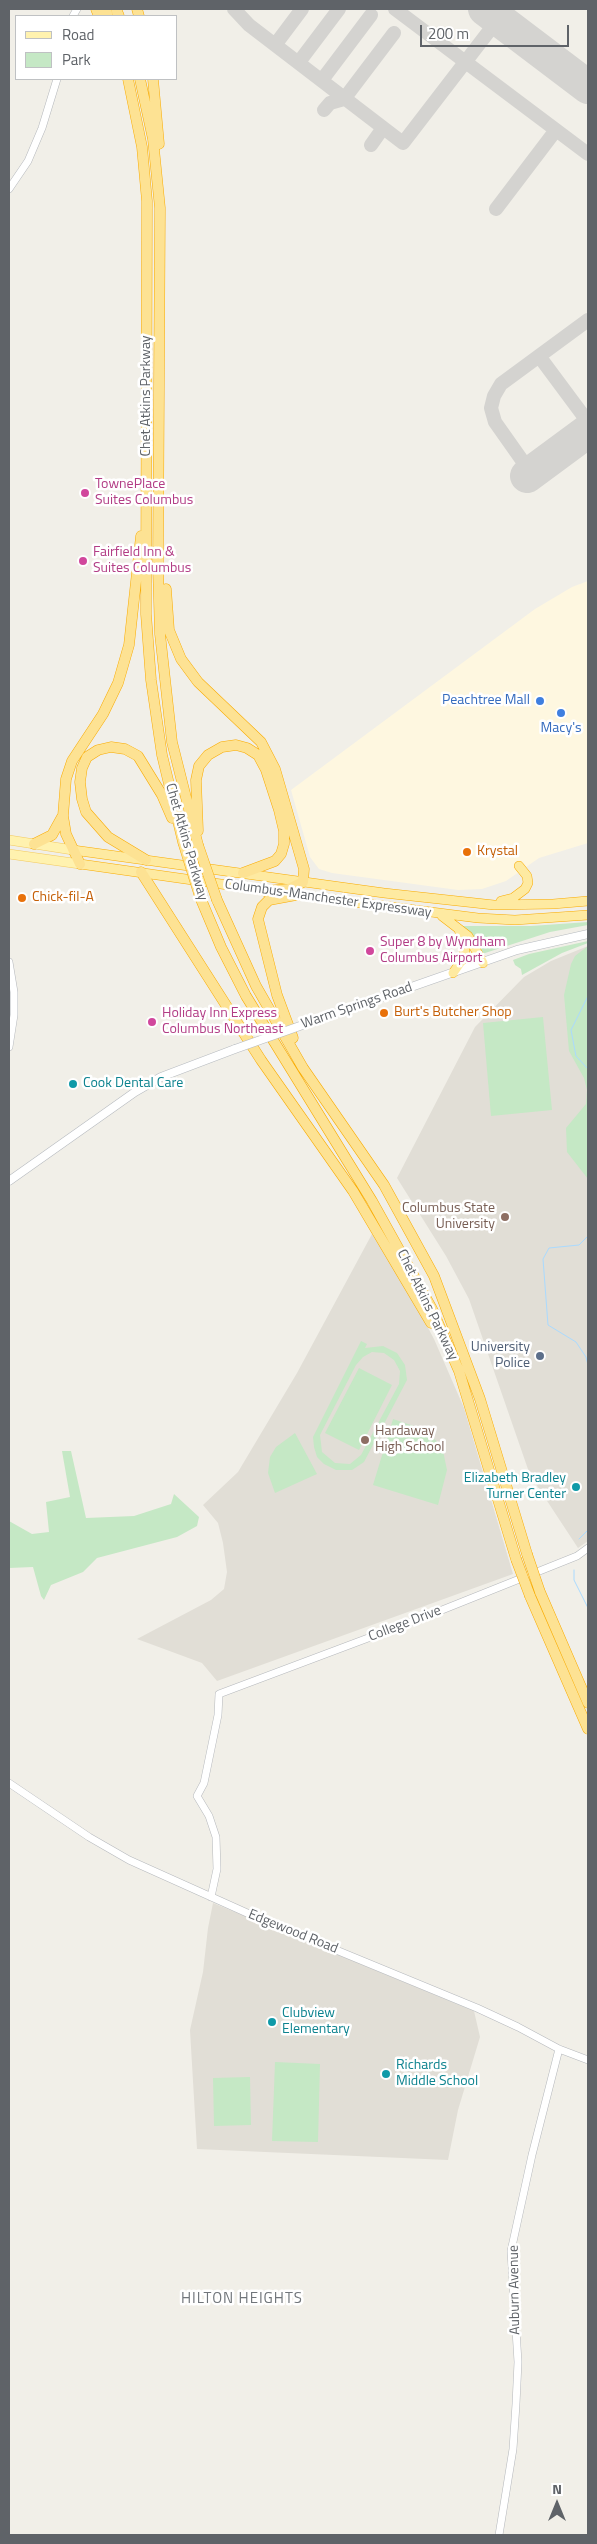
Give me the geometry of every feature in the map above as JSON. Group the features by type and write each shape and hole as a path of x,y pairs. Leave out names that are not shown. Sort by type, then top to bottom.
{"highway":[{"path":"123,80 142,146"},
{"name":"Chet Atkins Parkway","path":"128,80 142,146 147,201 146,614 151,680 162,755 183,842 200,897 221,948 246,996 372,1201 432,1309 459,1371 516,1559 588,1703"},
{"name":"Chet Atkins Parkway","path":"140,80 153,139 160,208 158,494 160,634 167,704 180,776 198,845 217,900 256,986 303,1068 384,1185 434,1276 480,1399 527,1554 535,1594 588,1729"},
{"path":"153,80 158,117 160,208"},
{"path":"80,864 66,834 63,816 66,779 72,761 118,683 129,645 147,478"},
{"path":"158,494 170,630 181,659 198,682 261,742 275,769 302,856 303,882 289,889 265,891"},
{"path":"198,845 196,780 199,766 208,755 222,747 236,745 247,748 258,755 266,770 279,810 284,837 281,854 275,861 243,873"},
{"path":"146,860 108,837 86,812 80,782 82,768 87,757 98,750 111,747 126,749 138,756 162,795 183,842"},
{"path":"34,844 52,835 58,828 63,816"},
{"name":"Columbus-Manchester Expressway","path":"73,850 303,882 480,903 553,904 588,901"},
{"name":"Columbus-Manchester Expressway","path":"80,864 442,916 515,920 588,916"},
{"path":"480,903 513,898 525,889 528,883 527,876 519,866"},
{"path":"141,872 261,1060 353,1191 431,1322 472,1412"},
{"path":"296,895 269,900 262,907 258,919 277,995 303,1068"},
{"path":"442,916 475,945 483,963"},
{"path":"453,973 462,960 465,951 464,939 457,928"}],"main road":[{"name":"Columbus-Manchester Expressway","path":"9,840 73,850"},
{"name":"Columbus-Manchester Expressway","path":"9,854 80,864"},
{"name":"Warm Springs Road","path":"10,1180 135,1092 161,1077 314,1021 526,948 588,934"}],"street":[{"path":"9,189 28,161 42,128 57,80"},
{"path":"9,962 14,992 14,1015 9,1047"},
{"name":"College Drive","path":"211,1897 217,1869 216,1837 209,1816 197,1796 204,1783 218,1715 219,1694 432,1614 577,1556 588,1548"},
{"name":"Edgewood Road","path":"9,1783 39,1805 129,1860 211,1897 477,2008 559,2049 588,2060"},
{"name":"Auburn Avenue","path":"499,2535 512,2449 518,2362 511,2251 532,2155 559,2049"}],"shaded area":[{"name":"Peachtree Mall","path":"588,581 588,843 539,858 506,881 482,889 458,890 332,873 319,869 310,857 291,790 535,609 572,587"},
{"name":"Columbus State University","path":"588,946 588,1541 578,1548 530,1475 469,1299 446,1256 397,1178 475,1027 524,977 551,961"},
{"name":"Hardaway High School","path":"372,1234 411,1296 434,1339 464,1408 513,1574 217,1681 202,1663 137,1639 211,1600 224,1589 227,1572 218,1523 203,1505 238,1472 297,1373"},
{"path":"213,1903 474,2011 480,2037 458,2110 448,2160 197,2149 190,2030 203,1972"}],"green space":[{"path":"588,922 588,925 550,932 482,954 462,926 531,926"},
{"path":"588,941 588,943 562,953 522,975 521,969 515,965 513,960 529,954"},
{"path":"588,946 588,1179 567,1152 566,1128 586,1104 587,1090 584,1078 569,1051 564,995 571,964 575,956"},
{"path":"543,1017 552,1110 491,1116 483,1023"},
{"path":"361,1341 367,1344 365,1348 383,1346 397,1353 405,1365 407,1380 364,1462 352,1470 336,1470 324,1464 317,1457 313,1437","holes":["372,1352 384,1353 394,1360 400,1371 399,1384 361,1455 350,1464 335,1463 322,1452 320,1435 356,1365 363,1357"]},
{"path":"359,1368 392,1385 359,1450 325,1433"},
{"path":"393,1419 423,1429 442,1446 447,1470 438,1505 373,1485"},
{"path":"295,1433 317,1474 275,1493 268,1473 270,1457 276,1447"},
{"path":"62,1451 71,1451 86,1518 134,1516 171,1504 174,1494 199,1517 197,1526 177,1537 97,1558 83,1572 51,1585 44,1600 41,1596 33,1567 9,1568 9,1521 32,1534 49,1532 46,1502 70,1497"},
{"path":"275,2062 320,2064 318,2142 272,2141"},
{"path":"250,2077 251,2125 214,2126 213,2078"}],"waterway":[{"path":"588,996 571,1030 576,1056 588,1069"},
{"path":"588,1236 579,1245 549,1248 543,1259 548,1325 576,1342 586,1357 588,1365"},
{"path":"579,1539 588,1530"},
{"path":"574,1570 574,1580 588,1608"}],"taxiway":[{"path":"234,9 249,25 403,143 506,9"},
{"path":"275,45 302,9"},
{"path":"299,62 339,9"},
{"path":"395,9 588,154"},
{"path":"322,80 371,15"},
{"path":"324,110 330,103 344,99 394,33"},
{"path":"371,145 383,128"},
{"path":"496,209 556,130"},
{"path":"531,473 495,422 491,408 494,396 501,384 588,320"},
{"path":"539,356 588,422"}],"runway":[{"path":"485,9 588,87"},
{"path":"527,476 588,431"}],"place":[{"name":"TownePlace Suites Columbus","path":"85,493"},
{"name":"Fairfield Inn & Suites Columbus","path":"83,561"},
{"name":"Peachtree Mall","path":"540,701"},
{"name":"Macy's","path":"561,713"},
{"name":"Krystal","path":"467,852"},
{"name":"Chick-fil-A","path":"22,898"},
{"name":"Super 8 by Wyndham Columbus Airport","path":"370,951"},
{"name":"Burt's Butcher Shop","path":"384,1013"},
{"name":"Holiday Inn Express Columbus Northeast","path":"152,1022"},
{"name":"Cook Dental Care","path":"73,1084"},
{"name":"Columbus State University","path":"505,1217"},
{"name":"University Police","path":"540,1356"},
{"name":"Hardaway High School","path":"365,1440"},
{"name":"Elizabeth Bradley Turner Center","path":"576,1487"},
{"name":"Clubview Elementary","path":"272,2022"},
{"name":"Richards Middle School","path":"386,2074"}],"district":[{"name":"HILTON HEIGHTS","path":"242,2299"}]}
